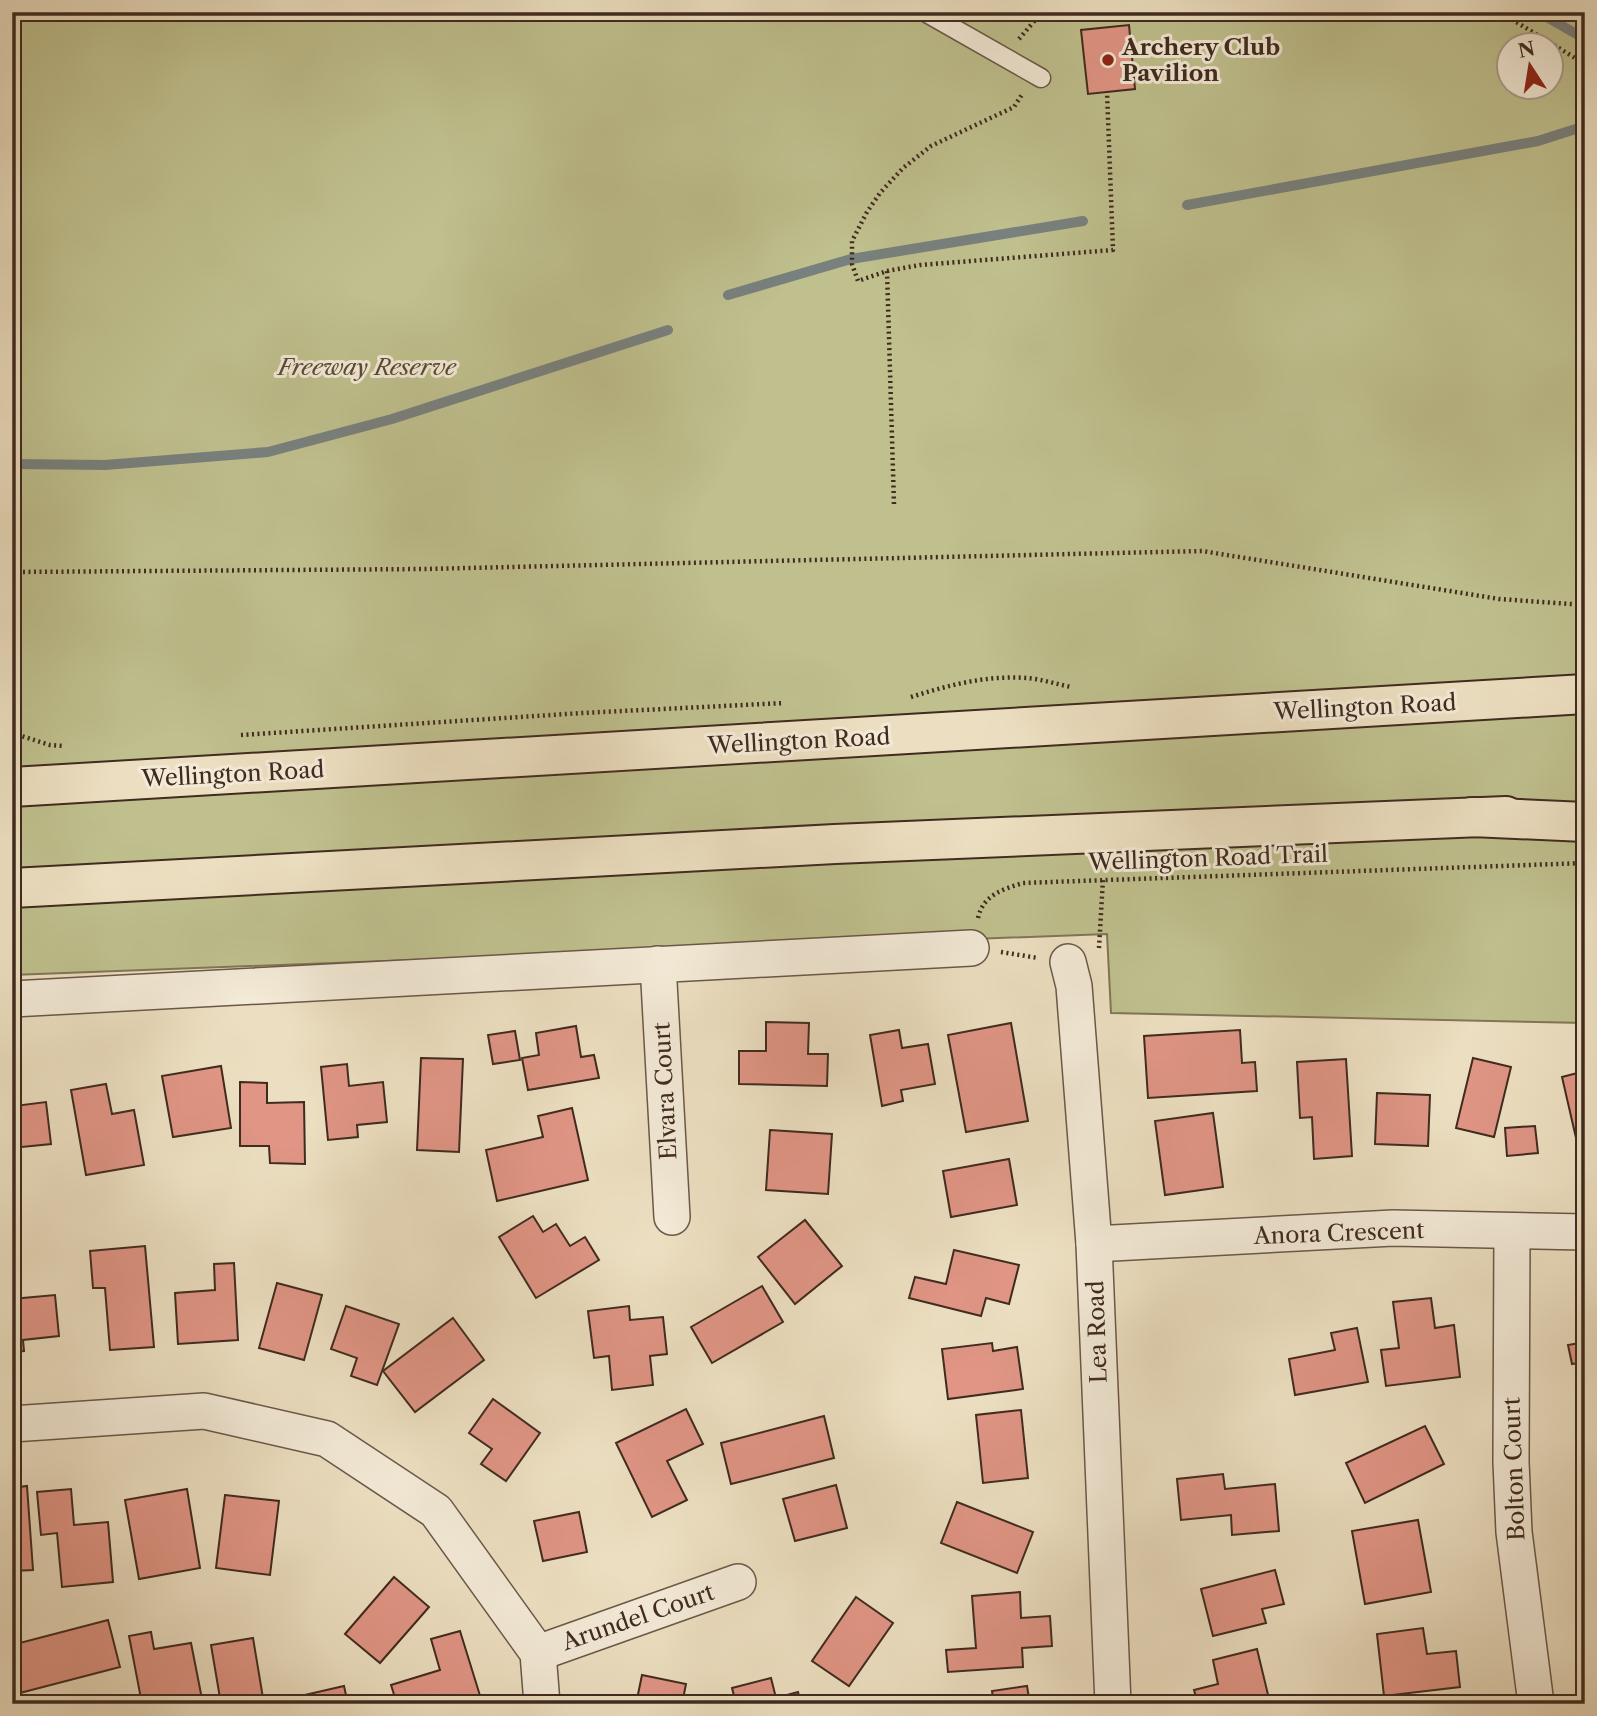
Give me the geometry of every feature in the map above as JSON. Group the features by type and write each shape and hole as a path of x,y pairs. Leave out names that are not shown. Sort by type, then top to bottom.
{"highway":[{"name":"Wellington Road","path":"12,787 1585,694"},
{"path":"12,888 835,844 1585,812"},
{"path":"1472,817 1585,822"}],"street":[{"path":"12,999 971,948"},
{"name":"Lea Road","path":"1068,962 1074,986 1094,1244 1113,1704"},
{"name":"Elvara Court","path":"658,964 673,1217"},
{"name":"Anora Crescent","path":"1094,1244 1393,1228 1585,1232"},
{"name":"Bolton Court","path":"1513,1232 1513,1518 1536,1704"},
{"path":"12,1424 204,1411 327,1439 436,1511 538,1653 542,1704"},
{"name":"Arundel Court","path":"538,1653 738,1582"}],"lane":[{"path":"925,12 1037,76"}],"path":[{"path":"1006,59 1036,19 1045,12"},
{"path":"1497,12 1585,64"},
{"path":"1037,76 1014,107 931,146 903,168 880,193 857,230 851,251 858,281 887,271 920,265 1113,250 1107,92"},
{"path":"887,271 894,504"},
{"path":"12,572 425,569 1202,551 1499,599 1585,605"},
{"name":"Wellington Road Trail","path":"971,948 981,906 998,891 1023,883 1585,863"},
{"path":"971,948 1068,962 1099,948 1103,879"}],"green space":[{"name":"Freeway Reserve","path":"12,12 1585,12 1585,1023 1111,1013 1107,934 12,975"}],"building":[{"name":"Archery Club Pavilion","path":"1129,25 1135,89 1088,94 1081,30"},
{"path":"766,1022 809,1023 808,1054 828,1054 827,1086 739,1084 739,1051 766,1051"},
{"path":"1011,1023 1028,1121 966,1132 948,1035"},
{"path":"576,1026 581,1057 594,1055 599,1078 528,1090 522,1058 539,1055 536,1033"},
{"path":"899,1030 902,1048 928,1044 935,1084 901,1090 903,1101 882,1106 870,1035"},
{"path":"1240,1030 1242,1063 1255,1062 1257,1091 1148,1098 1144,1036"},
{"path":"515,1031 520,1060 493,1064 488,1035"},
{"path":"421,1058 463,1059 459,1152 417,1150"},
{"path":"1473,1058 1511,1067 1494,1137 1456,1128"},
{"path":"1346,1059 1352,1156 1314,1159 1312,1117 1300,1118 1297,1062"},
{"path":"347,1064 349,1086 383,1082 387,1122 357,1125 358,1137 328,1140 321,1067"},
{"path":"221,1066 231,1128 173,1137 162,1076"},
{"path":"1585,1071 1585,1149 1579,1151 1562,1077"},
{"path":"240,1082 267,1083 267,1103 304,1102 305,1164 270,1163 269,1146 240,1146"},
{"path":"106,1084 112,1114 134,1110 144,1165 86,1175 71,1090"},
{"path":"12,1087 15,1106 46,1102 51,1144 12,1148"},
{"path":"1377,1093 1430,1095 1428,1146 1375,1144"},
{"path":"572,1108 588,1180 497,1201 486,1150 543,1137 538,1116"},
{"path":"1213,1113 1223,1187 1165,1195 1155,1121"},
{"path":"1535,1126 1538,1153 1507,1156 1505,1128"},
{"path":"770,1130 832,1134 828,1194 766,1190"},
{"path":"1009,1159 1017,1205 951,1217 943,1171"},
{"path":"533,1216 543,1232 556,1224 570,1246 585,1237 599,1260 536,1298 499,1237"},
{"path":"805,1220 842,1266 795,1304 758,1257"},
{"path":"145,1246 154,1347 110,1350 105,1288 93,1288 90,1251"},
{"path":"954,1250 1019,1265 1009,1304 986,1298 981,1316 909,1298 915,1277 946,1284"},
{"path":"234,1263 238,1340 178,1344 175,1293 215,1290 214,1264"},
{"path":"277,1283 322,1295 304,1360 259,1348"},
{"path":"762,1286 783,1322 712,1363 691,1327"},
{"path":"55,1295 59,1336 23,1340 24,1351 12,1352 12,1299"},
{"path":"1431,1298 1435,1328 1454,1325 1460,1377 1386,1386 1381,1350 1399,1348 1393,1302"},
{"path":"346,1306 399,1324 377,1385 351,1376 357,1358 331,1349"},
{"path":"629,1306 630,1320 663,1317 667,1354 650,1356 653,1385 612,1390 609,1356 594,1358 588,1311"},
{"path":"453,1318 484,1360 415,1412 383,1371"},
{"path":"1357,1328 1368,1382 1295,1395 1289,1359 1335,1350 1331,1333"},
{"path":"1585,1342 1585,1362 1572,1364 1568,1345"},
{"path":"992,1343 993,1351 1017,1347 1023,1389 948,1399 942,1349"},
{"path":"493,1399 540,1433 506,1481 481,1464 492,1449 469,1433"},
{"path":"686,1409 703,1444 667,1461 687,1500 652,1517 616,1443"},
{"path":"1021,1410 1028,1478 983,1483 976,1415"},
{"path":"824,1416 834,1458 731,1484 721,1443"},
{"path":"1425,1426 1444,1464 1365,1503 1346,1463"},
{"path":"1223,1474 1225,1489 1275,1484 1279,1531 1232,1535 1231,1515 1181,1520 1177,1479"},
{"path":"836,1485 847,1528 795,1541 783,1499"},
{"path":"27,1486 33,1570 12,1571 12,1488"},
{"path":"71,1489 74,1525 108,1522 113,1582 62,1587 57,1533 41,1535 37,1492"},
{"path":"187,1489 200,1568 139,1579 125,1500"},
{"path":"225,1495 279,1501 270,1575 216,1568"},
{"path":"957,1502 1033,1532 1017,1573 941,1543"},
{"path":"579,1512 587,1552 543,1561 534,1521"},
{"path":"1418,1520 1431,1592 1365,1604 1352,1531"},
{"path":"1275,1570 1284,1604 1262,1609 1266,1623 1213,1636 1201,1589"},
{"path":"394,1577 429,1607 380,1663 345,1634"},
{"path":"1020,1592 1021,1618 1050,1616 1052,1646 1022,1648 1023,1667 948,1672 946,1650 976,1648 972,1596"},
{"path":"856,1597 893,1623 849,1686 812,1661"},
{"path":"108,1620 120,1667 16,1694 12,1681 12,1645"},
{"path":"1423,1628 1427,1654 1456,1651 1460,1687 1384,1696 1377,1634"},
{"path":"460,1631 482,1702 397,1704 391,1685 440,1670 431,1639"},
{"path":"151,1632 154,1649 191,1643 203,1704 142,1704 129,1636"},
{"path":"253,1638 264,1704 221,1704 211,1645"},
{"path":"1257,1649 1270,1703 1198,1704 1194,1690 1218,1684 1213,1660"},
{"path":"642,1675 686,1684 682,1704 636,1704"},
{"path":"771,1678 776,1698 798,1692 801,1704 736,1704 732,1688"},
{"path":"344,1686 348,1704 298,1704 296,1697"},
{"path":"1027,1686 1030,1704 994,1704 992,1691"},
{"path":"108,1697 110,1704 78,1704"}],"waterway":[{"path":"1538,12 1585,39"},
{"path":"1187,205 1538,141 1585,126"},
{"path":"728,295 851,259 1083,221"},
{"path":"12,464 105,465 268,452 392,419 668,330"}],"place":[{"name":"Archery Club Pavilion","path":"1108,60"}]}
